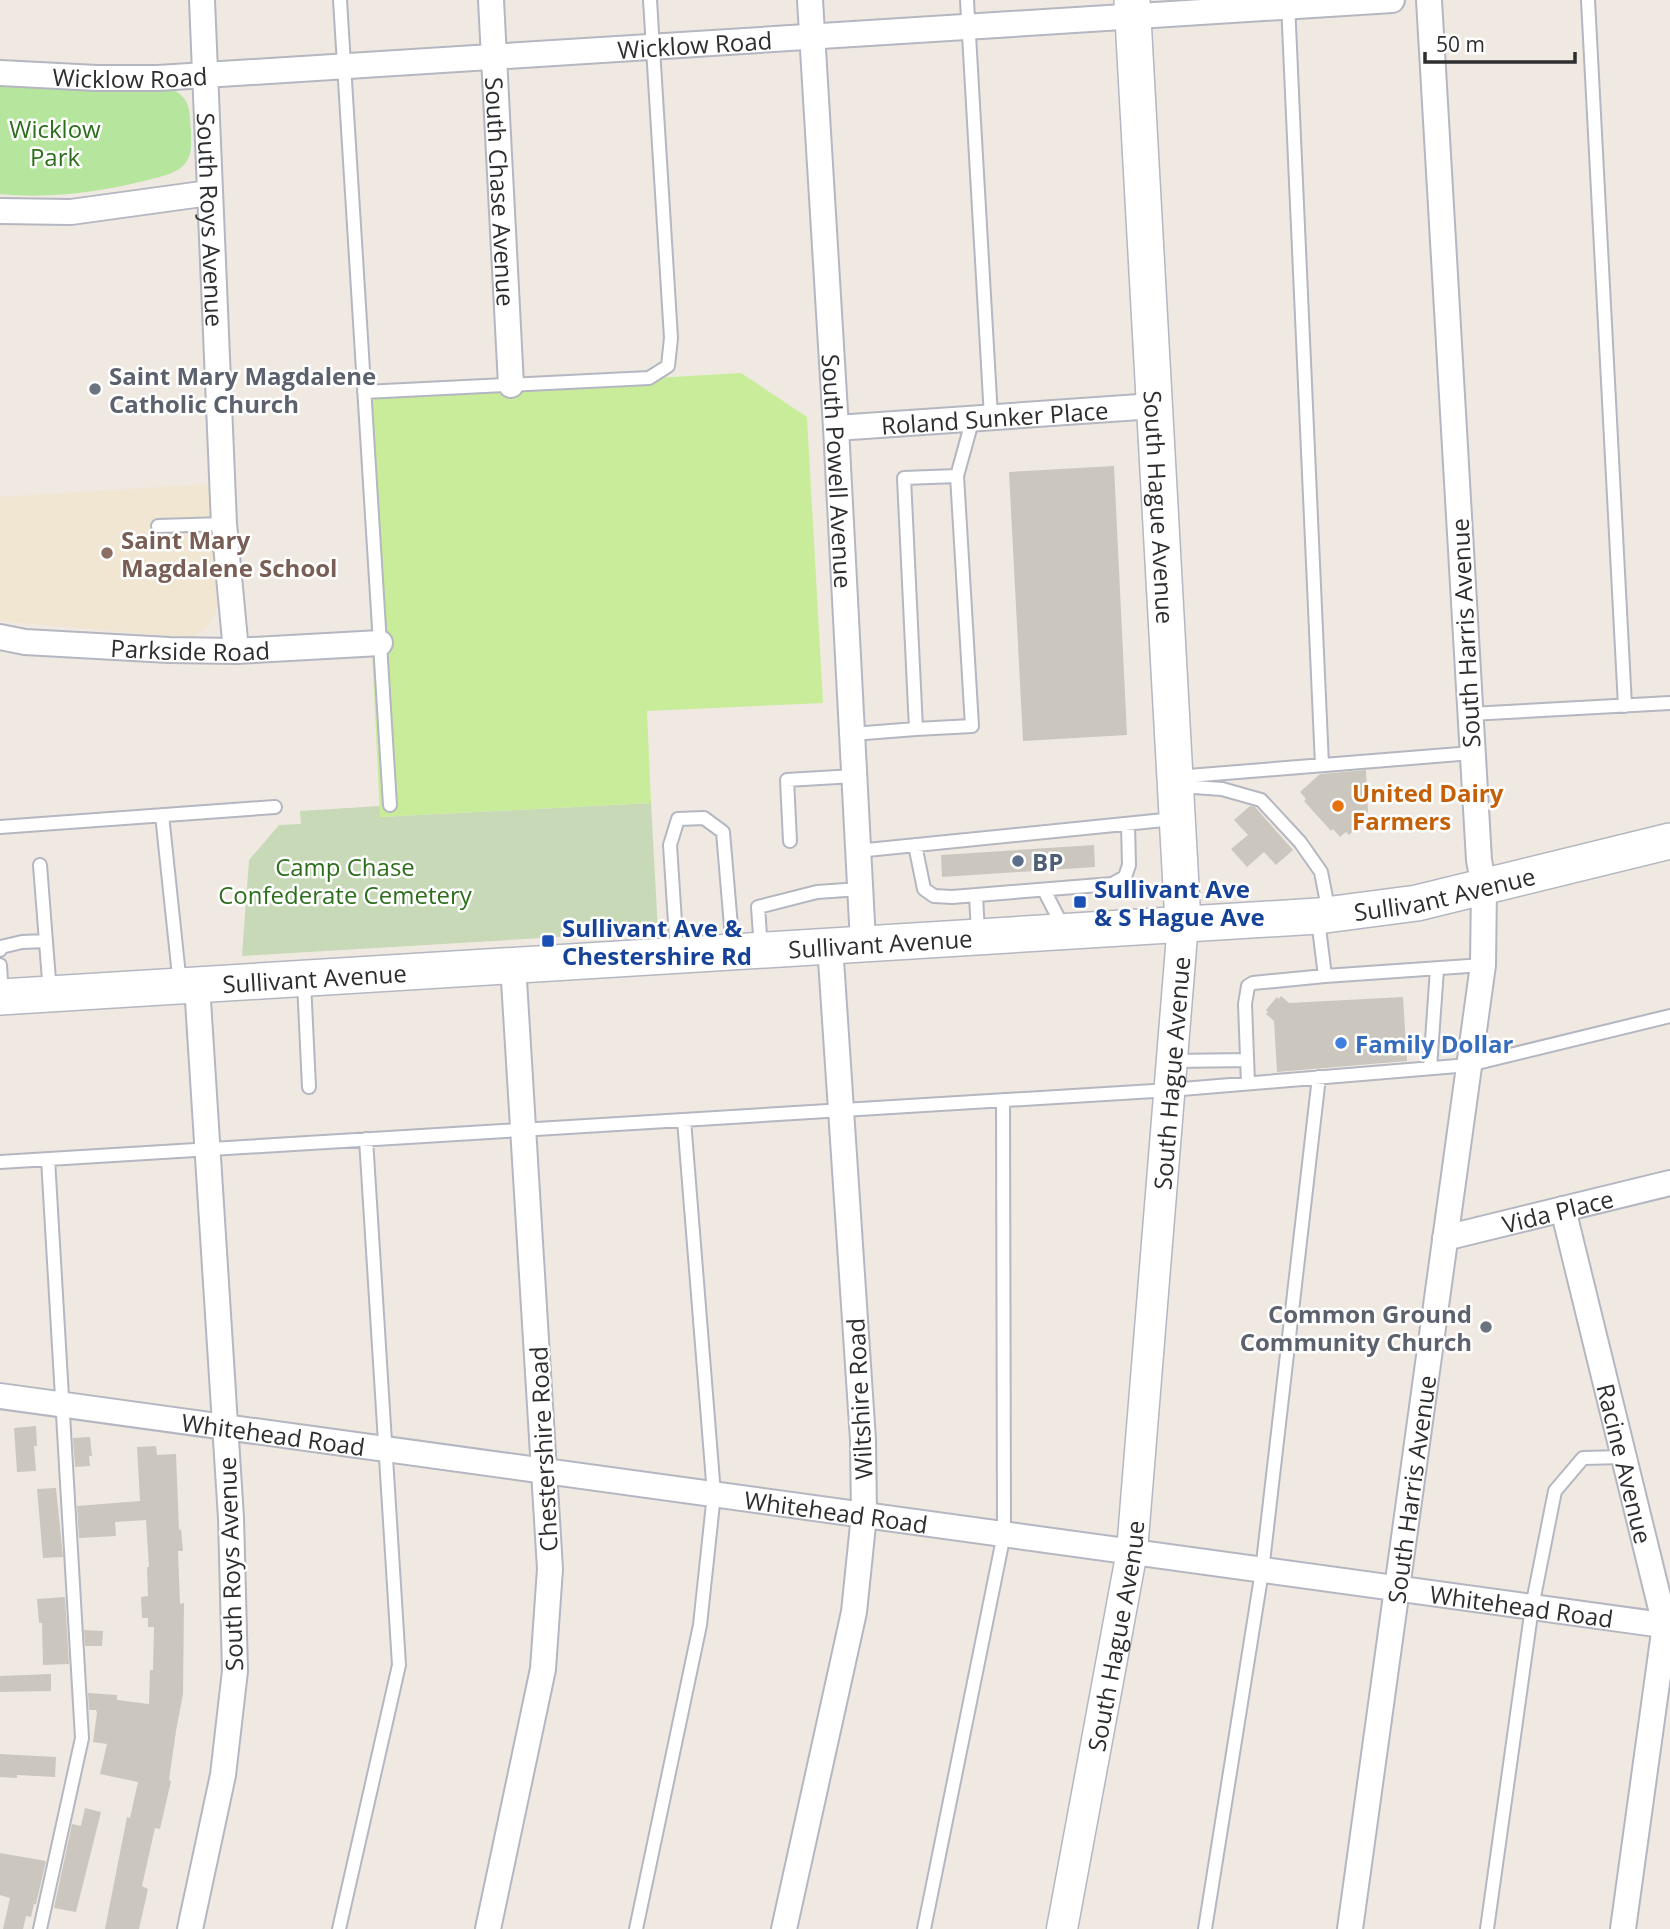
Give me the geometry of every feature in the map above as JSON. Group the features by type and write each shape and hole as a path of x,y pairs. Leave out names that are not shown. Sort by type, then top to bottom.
{"main road":[{"name":"South Hague Avenue","path":"1132,8 1183,923"},
{"name":"Sullivant Avenue","path":"1,986 50,994 1324,915 1417,902 1670,841"}],"street":[{"name":"South Roys Avenue","path":"202,0 224,524 236,651"},
{"name":"South Chase Avenue","path":"491,0 511,385"},
{"name":"South Powell Avenue","path":"810,0 860,890 847,944"},
{"name":"Wicklow Road","path":"0,74 97,78 205,74 969,27 1132,8 1392,0"},
{"name":"South Harris Avenue","path":"1350,1929 1483,965 1485,887 1479,860 1472,753 1429,0"},
{"path":"0,211 71,212 209,193"},
{"name":"Roland Sunker Place","path":"836,428 1154,406"},
{"name":"Parkside Road","path":"0,637 169,650 236,651 380,643"},
{"name":"South Hague Avenue","path":"1062,1929 1132,1550 1183,923"},
{"name":"Wiltshire Road","path":"784,1929 854,1612 864,1515 863,1440 842,1110 847,944"},
{"name":"Chestershire Road","path":"488,1929 542,1669 550,1569 513,964"},
{"name":"South Roys Avenue","path":"188,985 207,1148 231,1518 235,1671 223,1775 190,1929"},
{"name":"Vida Place","path":"1445,1238 1670,1183"},
{"name":"Racine Avenue","path":"1563,1209 1667,1625 1623,1929"},
{"name":"Whitehead Road","path":"0,1396 1667,1625"}],"lane":[{"path":"340,0 390,804"},
{"path":"364,392 649,378 668,366 671,338 650,0"},
{"path":"852,734 972,726 957,476 982,418 967,0"},
{"path":"1588,0 1625,705"},
{"path":"1288,3 1322,765"},
{"path":"916,729 904,478 957,476"},
{"path":"158,526 224,524"},
{"path":"1470,714 1670,703"},
{"path":"857,851 1128,824 1176,794 1322,765 1472,753"},
{"path":"790,841 787,780 854,776"},
{"path":"1176,794 1222,789 1261,800 1300,842 1321,872 1325,976"},
{"path":"0,827 275,807"},
{"path":"162,815 188,985"},
{"path":"677,954 670,845 678,819 704,818 723,832 747,950"},
{"path":"915,845 924,889 934,896 1112,884 1125,877 1129,865 1128,824"},
{"path":"40,865 50,994"},
{"path":"747,950 758,906 817,892 860,890"},
{"path":"1044,890 1065,931"},
{"path":"976,895 978,935"},
{"path":"0,950 1,947 22,942 46,941"},
{"path":"1248,1083 1245,1004 1248,986 1254,983 1325,976 1483,965"},
{"path":"1430,1068 1437,969"},
{"path":"304,978 309,1087"},
{"path":"1171,1075 1248,1083 1469,1065 1670,1016"},
{"path":"0,1162 1003,1100 1171,1075 1247,1060"},
{"path":"1205,1929 1262,1571 1319,1077"},
{"path":"924,1929 1004,1534 1003,1100"},
{"path":"636,1929 700,1625 714,1494 684,1120"},
{"path":"339,1929 399,1665 383,1448 366,1139"},
{"path":"40,1929 82,1738 48,1159"},
{"path":"1487,1929 1532,1607 1555,1491 1583,1458 1623,1457"}],"shaded area":[{"name":"Saint Mary Magdalene School","path":"209,484 217,609 208,627 191,638 0,621 0,497"}],"green space":[{"name":"Wicklow Park","path":"0,83 169,87 188,105 191,150 183,166 153,179 112,188 56,195 0,194"},
{"path":"741,373 807,417 823,703 647,711 651,803 380,817 360,395"},
{"name":"Camp Chase Confederate Cemetery","path":"651,803 658,931 242,956 249,860 279,825 301,824 300,811 380,806 380,817"}],"building":[{"path":"1114,466 1127,735 1023,741 1009,472"},
{"name":"United Dairy Farmers","path":"1366,770 1368,812 1361,818 1364,821 1349,835 1346,832 1340,837 1333,829 1331,831 1304,801 1306,799 1300,792 1320,774"},
{"name":"United Dairy Farmers","path":"1250,806 1255,807 1293,850 1276,865 1264,852 1247,867 1231,849 1248,835 1234,820"},
{"name":"BP","path":"1094,845 1095,867 942,877 941,855"},
{"name":"Family Dollar","path":"1281,996 1289,1003 1403,997 1407,1061 1277,1072 1274,1021 1266,1014 1266,1010"},
{"path":"36,1426 36,1471 17,1472 14,1428"},
{"path":"90,1437 90,1466 75,1467 73,1438"},
{"path":"156,1446 157,1455 176,1454 179,1530 181,1529 183,1551 178,1551 180,1604 184,1603 183,1694 169,1780 171,1781 160,1829 155,1828 142,1886 148,1889 139,1929 105,1929 127,1817 130,1818 138,1782 100,1774 107,1744 93,1742 97,1713 96,1710 89,1710 88,1693 117,1695 117,1700 149,1704 154,1627 148,1627 148,1618 142,1618 141,1597 148,1596 146,1520 115,1522 116,1536 79,1538 77,1506 140,1501 137,1447"},
{"path":"56,1488 63,1557 43,1558 37,1489"},
{"path":"65,1597 69,1664 43,1665 42,1623 39,1623 37,1599"},
{"path":"84,1630 103,1631 102,1646 85,1646"},
{"path":"51,1674 51,1691 0,1692 0,1676"},
{"path":"0,1754 56,1757 55,1777 0,1777"},
{"path":"85,1808 101,1812 76,1912 54,1908 72,1824 81,1826"},
{"path":"0,1853 46,1861 36,1904 31,1917 26,1916 23,1929 3,1929 10,1898 0,1895"}],"place":[{"name":"Saint Mary Magdalene Catholic Church","path":"95,389"},
{"name":"Saint Mary Magdalene School","path":"107,553"},
{"name":"United Dairy Farmers","path":"1338,806"},
{"name":"BP","path":"1018,861"},
{"name":"Sullivant Ave & S Hague Ave","path":"1080,902"},
{"name":"Sullivant Ave & Chestershire Rd","path":"548,941"},
{"name":"Family Dollar","path":"1341,1043"},
{"name":"Common Ground Community Church","path":"1486,1327"}]}
